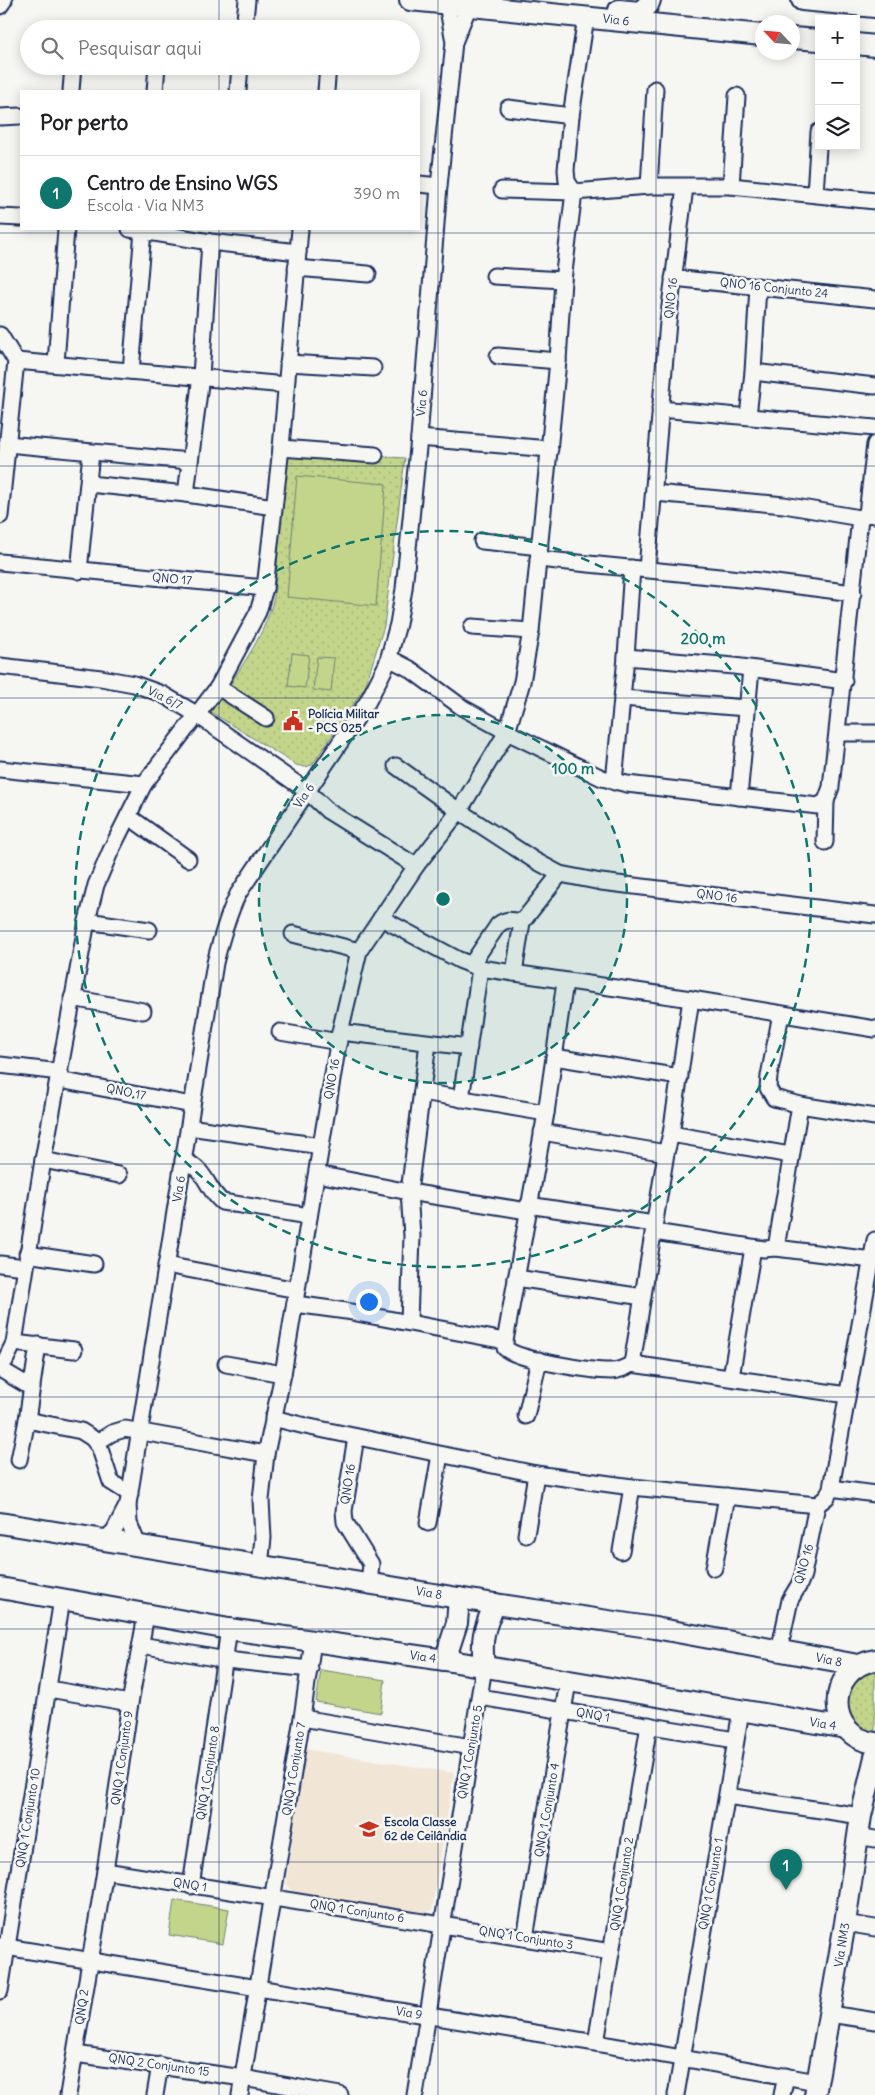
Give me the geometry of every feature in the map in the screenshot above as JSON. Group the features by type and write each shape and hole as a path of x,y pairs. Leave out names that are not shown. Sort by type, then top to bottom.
{"main road":[{"name":"Via 6","path":"410,0 755,34"},
{"path":"517,10 572,6 640,12 648,5 650,0"},
{"path":"802,0 830,1 875,7"},
{"path":"800,39 815,40"},
{"path":"860,44 875,46"},
{"name":"Via 8","path":"0,1523 370,1584 655,1628 779,1651 870,1661"},
{"name":"Via 4","path":"0,1588 229,1630 445,1660 846,1728"},
{"path":"445,1660 457,1623 459,1598"},
{"path":"484,1667 483,1633 495,1604"},
{"path":"869,1741 846,1728 840,1718 837,1706 841,1682 848,1673 870,1661"},
{"name":"Via NM3","path":"866,1796 869,1741"},
{"name":"Via NM3","path":"816,2089 846,1923 866,1837 861,1816 875,1757"}],"street":[{"path":"0,6 4,0"},
{"path":"245,20 247,0"},
{"name":"Via 6","path":"138,1545 129,1522 129,1499 215,964 228,914 238,894 368,701 389,658 398,624 404,589 419,438 439,186 454,42 447,4"},
{"name":"Via 6","path":"454,42 469,6"},
{"name":"QNO 16","path":"260,1566 264,1538 261,1500 266,1454 283,1374 340,1037 359,951 416,866 459,811 507,732 522,682 531,631 550,449 563,280 574,192 567,181 566,170 571,116 586,17"},
{"path":"71,90 72,75"},
{"path":"155,90 156,75"},
{"path":"238,90 239,75"},
{"path":"326,90 327,75"},
{"path":"649,186 655,89"},
{"path":"731,186 736,96"},
{"path":"508,108 571,116"},
{"path":"0,116 20,116"},
{"path":"815,194 818,150"},
{"path":"420,184 439,186"},
{"path":"502,190 574,192 649,186 731,186 875,201"},
{"name":"QNO 16","path":"614,782 626,657 654,493 673,278 685,187"},
{"path":"0,217 20,218"},
{"path":"56,363 66,230"},
{"path":"131,370 136,230 210,242 298,252"},
{"path":"0,1365 5,1361 14,1343 26,1260 72,998 96,885 144,784 218,687 258,612 265,588 281,448 300,230"},
{"path":"186,494 201,376 210,242"},
{"path":"296,268 368,274"},
{"path":"494,276 563,280"},
{"name":"QNO 16 Conjunto 24","path":"673,278 875,299"},
{"path":"748,416 753,372 758,286"},
{"path":"0,335 16,361 5,436 0,516"},
{"path":"498,356 558,361"},
{"path":"16,361 56,363 286,385"},
{"path":"288,363 373,368"},
{"path":"753,372 875,386"},
{"path":"660,409 875,428"},
{"path":"5,436 91,453 189,461"},
{"path":"419,438 550,449"},
{"path":"825,842 826,801 831,787 853,593 867,516 875,444"},
{"path":"281,448 375,455"},
{"path":"79,571 91,453"},
{"path":"89,484 186,494 274,506"},
{"path":"654,493 784,505 867,516"},
{"path":"482,541 539,553 640,568 760,580 853,593"},
{"name":"QNO 17","path":"0,562 265,588"},
{"path":"472,627 531,631"},
{"path":"626,657 751,669 844,681"},
{"path":"389,658 410,669 463,708 507,732 614,782 818,806 826,801"},
{"name":"Via 6/7","path":"0,666 101,678 134,684 162,694 196,714 307,791 328,811 416,866"},
{"path":"739,797 751,669"},
{"path":"218,687 266,718"},
{"path":"622,698 746,708"},
{"path":"838,733 875,733"},
{"name":"QNO 16","path":"396,766 459,811 534,860 560,874 601,882 875,915"},
{"path":"0,769 144,784"},
{"path":"128,816 188,859"},
{"path":"514,973 522,922 560,874"},
{"path":"381,918 476,966 566,982 691,999 875,1029"},
{"path":"461,1099 476,966 498,925 504,920 522,922"},
{"path":"87,921 149,930"},
{"path":"293,934 359,951"},
{"path":"566,982 546,1113 505,1341 506,1348 512,1353 539,1360 612,1371 623,1369 632,1364 847,1395"},
{"path":"72,998 143,1011"},
{"path":"632,1364 666,1153 671,1134 691,999"},
{"path":"781,1014 768,1088 774,1098 800,1105 875,1117"},
{"name":"QNO 16","path":"280,1032 468,1048"},
{"path":"409,1322 412,1236 409,1192 428,1044"},
{"path":"554,1057 680,1077"},
{"name":"QNO 17","path":"0,1065 192,1105"},
{"path":"422,1092 546,1113"},
{"path":"776,1248 790,1155 800,1105"},
{"path":"189,1128 321,1146"},
{"path":"542,1132 666,1153"},
{"path":"671,1134 790,1155"},
{"path":"43,1160 119,1175"},
{"path":"183,1160 200,1170 214,1194 222,1202 309,1216"},
{"path":"317,1174 409,1192 654,1228 764,1250 776,1248 872,1260"},
{"name":"QNO 16","path":"779,1651 790,1600 803,1575 817,1505 827,1497 831,1488 875,1240"},
{"path":"731,1377 752,1248"},
{"path":"0,1264 26,1260 94,1264"},
{"path":"166,1265 296,1297 505,1341"},
{"path":"516,1278 643,1297"},
{"path":"14,1343 74,1350"},
{"path":"19,1460 38,1345"},
{"path":"526,1416 539,1360"},
{"path":"226,1364 283,1374"},
{"path":"0,1369 32,1388"},
{"path":"273,1418 536,1474 632,1487 817,1505"},
{"path":"27,1420 82,1431 96,1443 111,1482 129,1499 114,1531 104,1540"},
{"path":"96,1443 112,1433 125,1429 140,1430 266,1454"},
{"name":"QNO 16","path":"356,1437 344,1511 344,1522 371,1564 370,1584"},
{"path":"428,1523 440,1455"},
{"path":"526,1535 536,1474"},
{"path":"621,1551 632,1487"},
{"path":"831,1488 875,1494"},
{"path":"714,1568 727,1496"},
{"path":"62,1598 49,1689 130,1703"},
{"path":"146,1615 141,1645 226,1660 310,1669"},
{"path":"226,1660 229,1630"},
{"name":"QNQ 1 Conjunto 7","path":"273,1897 313,1641"},
{"name":"QNQ 1 Conjunto 9","path":"105,1870 130,1703 141,1645"},
{"name":"QNQ 1 Conjunto 8","path":"191,1886 226,1660"},
{"path":"480,1697 484,1667"},
{"name":"QNQ 1 Conjunto 4","path":"525,1938 568,1682"},
{"name":"QNQ 1 Conjunto 10","path":"0,1991 4,1947 49,1689"},
{"name":"QNQ 1","path":"480,1697 735,1740"},
{"name":"QNQ 1 Conjunto 5","path":"441,1925 480,1697"},
{"name":"QNQ 1 Conjunto 1","path":"682,2058 741,1711"},
{"path":"302,1718 471,1747"},
{"name":"QNQ 1 Conjunto 2","path":"596,2043 649,1725"},
{"path":"727,1796 861,1816"},
{"path":"89,1960 105,1870"},
{"name":"QNQ 1","path":"105,1870 191,1886 273,1897"},
{"path":"240,2095 273,1897"},
{"name":"QNQ 1 Conjunto 6","path":"273,1897 441,1925"},
{"path":"846,1923 875,1928"},
{"path":"415,2095 441,1925"},
{"name":"QNQ 1 Conjunto 3","path":"441,1925 611,1952"},
{"name":"Via 9","path":"4,1947 596,2043 786,2076 816,2089"},
{"name":"QNQ 2","path":"68,2095 89,1960"},
{"path":"830,2014 875,2021"},
{"name":"QNQ 2 Conjunto 15","path":"75,2054 160,2065 331,2094"},
{"path":"676,2095 682,2058"},
{"path":"155,2095 160,2065"},
{"path":"782,2095 786,2076"}],"shaded area":[{"name":"Escola Classe 62 de Ceilândia","path":"304,1749 454,1773 432,1910 420,1916 294,1893 286,1884"}],"green space":[{"path":"287,451 405,458 384,626 365,687 312,765 305,767 296,765 211,712 256,643 274,597"},
{"path":"297,476 386,484 376,606 287,597"},
{"path":"292,653 309,655 305,688 288,686"},
{"path":"317,657 334,658 331,692 313,690"},
{"path":"321,1670 385,1680 381,1713 316,1702"},
{"path":"875,1670 875,1733 863,1728 855,1720 849,1711 848,1700 849,1690 854,1681 863,1674"},
{"path":"174,1900 229,1909 223,1944 169,1935"}],"place":[{"name":"Polícia Militar - PCS 025","path":"293,721"},
{"name":"Escola Classe 62 de Ceilândia","path":"369,1829"},
{"name":"Centro de Ensino WGS","path":"786,1890"}]}
